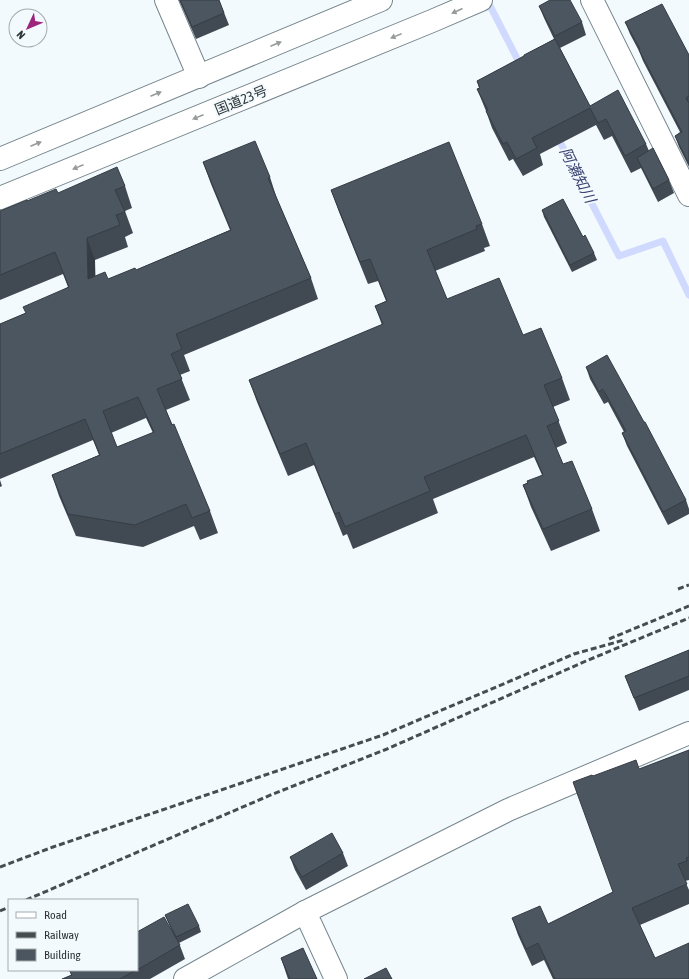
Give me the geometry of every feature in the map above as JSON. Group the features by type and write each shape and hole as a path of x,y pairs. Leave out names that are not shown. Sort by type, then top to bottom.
{"main road":[{"path":"166,0 199,76"},
{"path":"0,159 381,0"},
{"name":"国道23号","path":"0,198 432,22 481,0"},
{"path":"592,0 689,195"},
{"path":"185,979 305,912 508,810 689,733"},
{"path":"305,912 336,979"}],"building":[{"path":"180,0 219,0 224,13 192,27"},
{"path":"550,0 570,0 582,22 555,36 539,6"},
{"path":"662,4 689,55 689,96 686,98 689,103 689,164 675,136 682,132 625,22"},
{"path":"555,39 590,106 618,90 646,144 625,156 606,119 598,123 590,108 532,138 537,148 516,159 507,142 503,144 486,111 488,110 477,89 480,88 477,81"},
{"path":"255,141 270,177 268,178 311,278 176,334 182,349 171,354 182,379 157,389 172,425 174,424 210,511 192,518 186,504 135,525 68,514 52,475 100,455 85,419 0,454 0,324 26,313 23,307 69,287 55,252 0,275 0,211 56,189 58,193 117,167 125,186 115,190 125,212 116,215 120,225 87,238 88,279 105,272 108,279 135,268 136,270 231,230 203,162","holes":["138,397 154,432 117,447 103,411"]},
{"path":"449,142 482,224 476,226 477,229 427,250 447,299 499,278 523,335 541,328 562,378 544,385 559,421 547,426 563,464 572,461 592,509 543,529 523,485 528,483 527,481 543,475 526,435 424,477 430,491 345,527 339,512 335,514 306,443 280,454 249,380 383,324 375,306 387,301 370,259 360,262 331,190"},
{"path":"653,148 669,180 653,189 637,158"},
{"path":"563,199 583,237 585,235 594,253 570,265 542,210"},
{"path":"607,355 645,422 686,500 663,512 622,433 626,431 603,389 599,392 586,367"},
{"path":"689,650 689,676 634,698 625,676"},
{"path":"689,750 689,857 686,858 687,861 678,864 687,884 632,908 655,958 689,943 689,979 555,979 538,943 526,949 512,918 540,906 548,924 613,892 573,782 636,760 639,769"},
{"path":"332,833 343,853 302,877 290,857"},
{"path":"188,904 199,926 176,937 165,915"},
{"path":"164,917 180,945 138,969 138,931"},
{"path":"303,948 317,979 290,979 281,958"},
{"path":"386,968 392,979 364,979"},
{"path":"70,971 134,971 120,979 62,979 72,975"}],"waterway":[{"name":"阿瀬知川","path":"487,0 522,68"},
{"name":"阿瀬知川","path":"557,136 619,256 663,241 689,295"}],"railway":[{"path":"678,589 689,585"},
{"path":"609,639 689,606"},
{"path":"28,899 273,794 387,749 586,661 689,618"},
{"path":"0,867 53,847 383,735 574,654 624,640"},
{"path":"0,911 8,907"}]}
